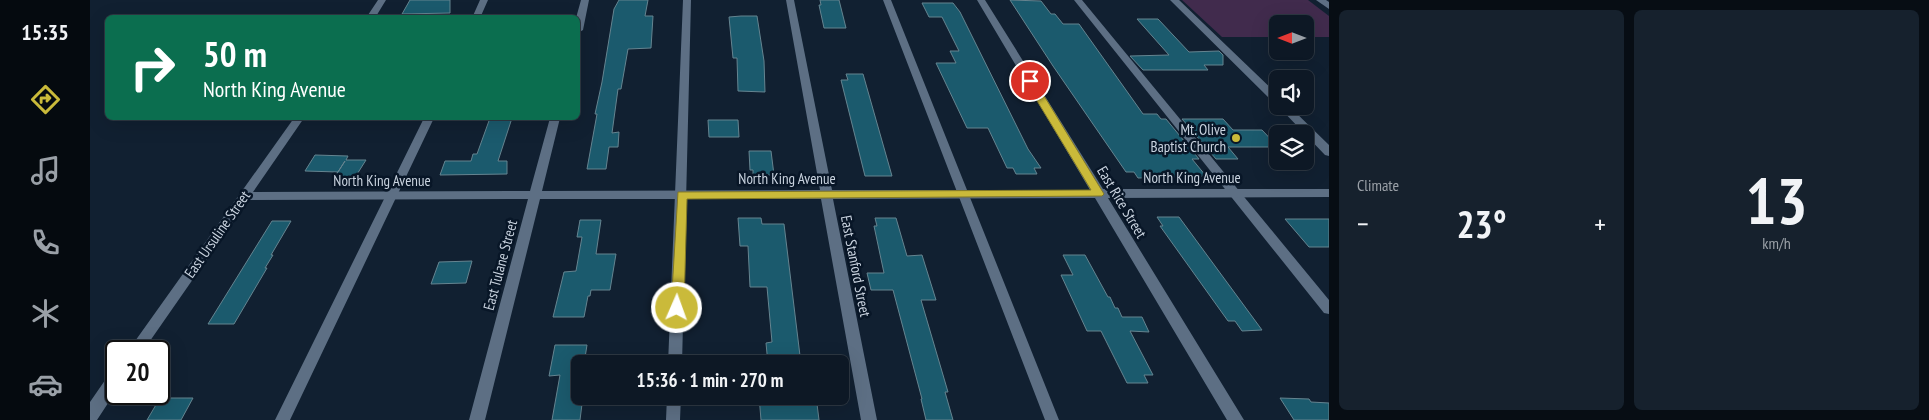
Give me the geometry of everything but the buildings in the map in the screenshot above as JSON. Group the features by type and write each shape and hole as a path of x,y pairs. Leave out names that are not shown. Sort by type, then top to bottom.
{"street":[{"path":"372,15 382,0"},
{"path":"580,21 585,0"},
{"name":"East Stanford Street","path":"790,0 869,420"},
{"name":"East Rice Street","path":"981,0 1236,420"},
{"path":"1174,0 1269,92"},
{"path":"1320,0 1329,6"},
{"path":"1292,115 1329,152"},
{"name":"East Ursuline Street","path":"143,340 298,120"},
{"name":"East Tulane Street","path":"477,420 554,120"},
{"name":"North King Avenue","path":"244,196 1329,193"},
{"path":"90,416 105,394"}],"lane":[{"path":"477,15 484,0"},
{"path":"675,355 687,0"},
{"path":"887,0 1052,420"},
{"path":"1078,0 1329,309"},
{"path":"282,420 428,120"},
{"path":"673,420 674,405"}],"shaded area":[{"path":"1182,0 1308,0 1329,16 1329,37 1314,37 1314,15 1269,15 1269,37 1222,37"}],"place":[{"name":"Mt. Olive Baptist Church","path":"1236,138"}],"route":[{"path":"677,308 682,195 1098,194 1030,81"}]}
